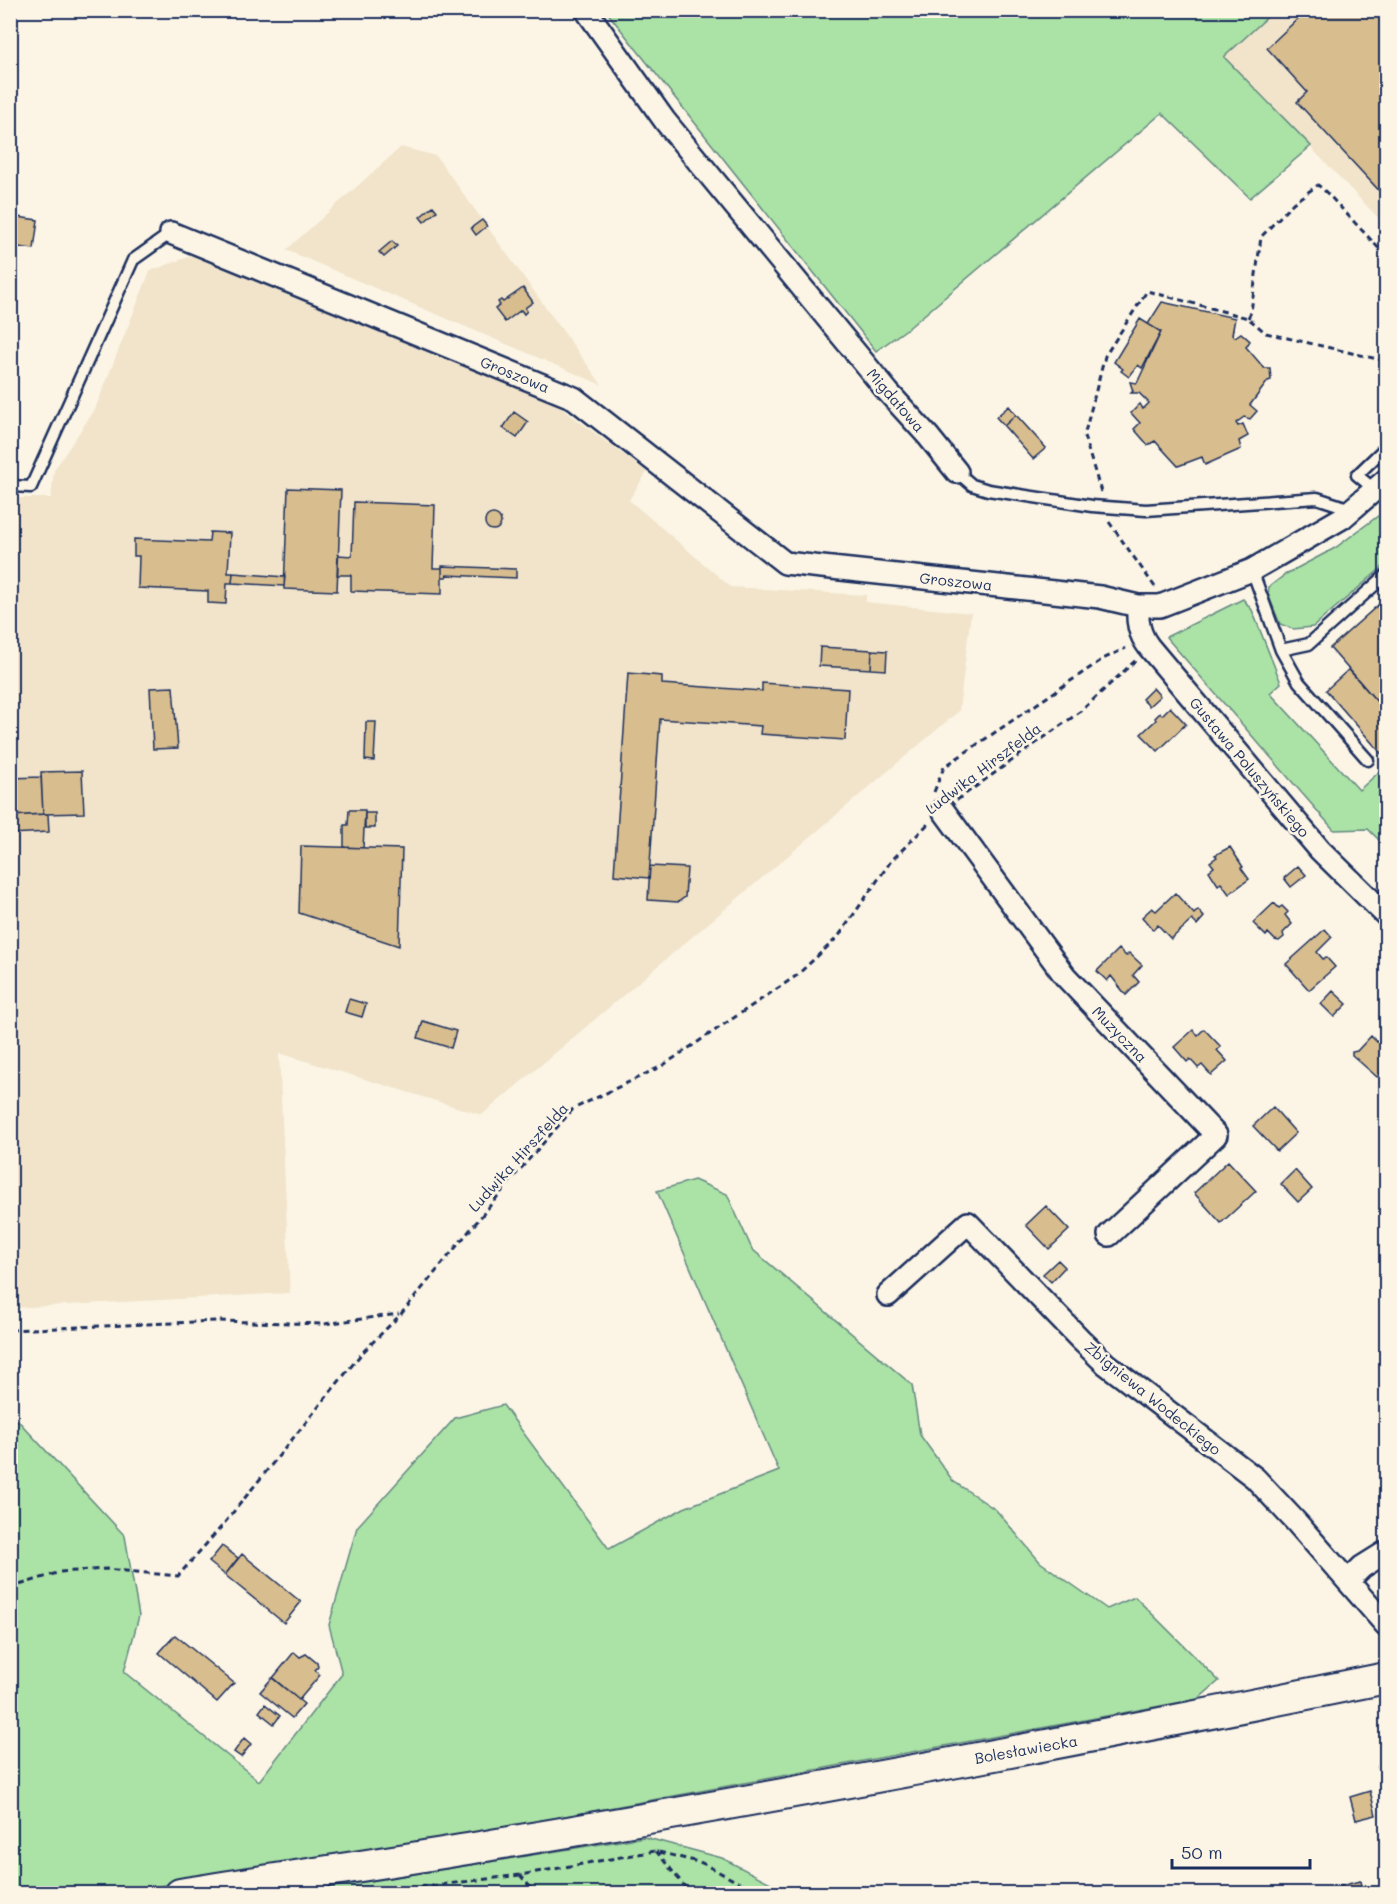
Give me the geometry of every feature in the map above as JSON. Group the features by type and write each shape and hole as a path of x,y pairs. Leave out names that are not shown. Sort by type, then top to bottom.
{"street":[{"name":"Migdałowa","path":"586,10 665,121 888,392 957,472"},
{"name":"Groszowa","path":"171,232 574,398 785,563 1100,597 1138,606 1160,606 1252,570 1342,518 1381,485"},
{"path":"1138,606 1138,622 1146,644"},
{"name":"Gustawa Poluszyńskiego","path":"1146,644 1320,850 1386,915"},
{"name":"Muzyczna","path":"943,810 1065,976 1216,1135 1109,1235"},
{"name":"Zbigniewa Wodeckiego","path":"888,1295 968,1223 1106,1364 1255,1478 1386,1625"},
{"path":"1348,1581 1362,1567 1386,1552"},
{"name":"Bolesławiecka","path":"180,1893 495,1845 664,1815 1141,1728 1386,1678"}],"lane":[{"name":"Groszowa","path":"10,486 31,487 133,260 171,232"},
{"path":"1381,485 1357,475 1386,447"},
{"name":"Migdałowa","path":"957,472 972,485 988,490 1103,507 1146,510 1317,498 1352,509"},
{"path":"1252,570 1281,650 1299,682 1368,760"},
{"path":"1281,650 1310,644 1386,575"}],"path":[{"path":"1248,318 1251,312 1261,237 1293,203 1318,185 1386,256"},
{"path":"1166,604 1105,517 1096,471 1084,436 1106,356 1147,291 1248,318 1266,333 1386,360"},
{"path":"943,810 934,792 944,767 1103,659 1146,644"},
{"name":"Ludwika Hirszfelda","path":"10,1588 60,1572 106,1569 178,1576 222,1526 362,1353 401,1314 509,1182 573,1109 662,1066 796,976 838,937 891,861 943,810 1081,711 1146,644"},
{"path":"10,1330 217,1321 324,1324 401,1314"},
{"path":"655,1851 691,1893"},
{"path":"402,1893 405,1889 520,1875 655,1851 702,1863 760,1893"},
{"path":"520,1875 536,1893"}],"shaded area":[{"path":"1274,11 1386,11 1386,226 1224,57"},
{"path":"401,147 436,156 602,385 286,250"},
{"path":"199,253 548,398 647,472 629,500 731,587 866,595 866,602 971,613 959,711 482,1115 279,1053 290,1293 11,1308 11,498 51,498 54,470 95,409 150,271"}],"green space":[{"path":"606,11 1274,11 1224,57 1311,146 1250,198 1162,113 911,326 876,351"},
{"path":"1386,510 1386,564 1313,627 1293,629 1280,624 1268,594 1269,587 1286,574 1335,548"},
{"path":"1243,599 1252,610 1281,683 1270,693 1359,790 1386,766 1386,847 1368,829 1334,830 1166,637"},
{"path":"694,1180 727,1194 752,1249 912,1385 920,1435 953,1481 996,1510 1040,1562 1107,1609 1135,1597 1219,1681 1198,1699 533,1822 118,1893 11,1893 10,1412 125,1536 139,1616 124,1672 259,1781 342,1674 329,1625 357,1527 455,1418 503,1405 609,1549 684,1508 779,1471 657,1191"},
{"path":"644,1837 722,1858 790,1893 295,1893"}],"building":[{"path":"1307,10 1386,10 1386,60 1384,63 1386,66 1386,198 1297,102 1307,92 1267,48"},
{"path":"433,206 437,211 424,222 420,217"},
{"path":"10,216 38,220 34,249 10,246"},
{"path":"482,220 487,226 476,235 471,228"},
{"path":"392,241 397,246 384,257 379,252"},
{"path":"523,288 533,302 525,308 527,311 524,314 521,310 505,322 495,309 500,305 498,302 501,300 503,302"},
{"path":"1162,302 1235,318 1232,335 1235,337 1241,333 1250,341 1246,347 1264,368 1270,368 1271,380 1250,405 1257,411 1250,419 1244,417 1236,423 1238,426 1243,424 1248,436 1239,441 1241,449 1205,465 1202,457 1178,466 1155,441 1148,445 1134,429 1140,423 1131,413 1140,404 1143,409 1149,403 1139,393 1131,393 1133,391 1130,382 1137,383 1161,332 1148,324"},
{"path":"1140,319 1161,332 1142,368 1138,365 1129,377 1114,362"},
{"path":"1009,406 1016,415 1004,426 996,417"},
{"path":"514,412 528,422 517,438 503,428"},
{"path":"1016,415 1046,448 1033,459 1004,426"},
{"path":"288,488 341,490 337,591 284,589"},
{"path":"354,502 435,505 433,568 442,568 442,594 351,591 351,575 337,575 338,555 352,556"},
{"path":"493,514 499,516 501,522 499,528 493,530 487,528 485,522 487,516"},
{"path":"210,532 230,533 228,573 233,573 232,583 227,583 226,604 208,603 208,591 138,588 139,556 134,556 134,539 209,542"},
{"path":"442,566 516,569 516,578 447,575 442,577"},
{"path":"233,573 285,577 284,586 232,583"},
{"path":"1386,598 1386,712 1330,648"},
{"path":"820,647 872,650 871,669 819,666"},
{"path":"872,650 887,651 886,670 871,669"},
{"path":"1349,669 1386,712 1386,759 1326,690"},
{"path":"628,673 662,676 662,684 762,691 762,683 848,689 845,740 760,734 761,726 660,719 649,878 614,875"},
{"path":"173,687 178,748 153,749 150,688"},
{"path":"1153,688 1160,696 1149,706 1142,699"},
{"path":"1170,707 1186,724 1158,751 1141,734 1160,713 1162,715"},
{"path":"366,722 376,722 374,761 365,760"},
{"path":"82,771 84,813 43,814 41,772"},
{"path":"41,777 43,814 10,816 10,778"},
{"path":"349,810 365,810 363,848 344,847 344,825 348,825"},
{"path":"365,813 375,813 375,828 365,828"},
{"path":"48,814 49,832 10,834 10,816"},
{"path":"301,846 402,849 399,946 299,913"},
{"path":"1230,847 1249,879 1229,894 1221,883 1218,885 1209,871 1214,867 1210,862 1217,857 1215,855"},
{"path":"650,866 687,868 685,897 678,902 648,900"},
{"path":"1298,866 1306,875 1291,887 1284,878"},
{"path":"1175,893 1194,914 1198,910 1204,917 1197,925 1192,920 1171,939 1158,925 1153,930 1142,917 1152,908 1156,911"},
{"path":"1274,903 1279,908 1282,906 1288,912 1285,915 1292,924 1279,941 1268,933 1266,936 1253,923"},
{"path":"1325,929 1332,937 1317,952 1323,959 1326,957 1335,967 1309,990 1286,964"},
{"path":"1119,949 1126,956 1129,953 1142,965 1133,975 1139,982 1126,995 1111,976 1107,981 1097,971"},
{"path":"1333,991 1347,1004 1334,1017 1321,1004"},
{"path":"349,999 366,1004 362,1017 345,1012"},
{"path":"423,1021 456,1031 451,1048 418,1038"},
{"path":"1204,1029 1221,1047 1217,1050 1227,1061 1211,1075 1202,1065 1198,1068 1190,1059 1187,1062 1174,1047 1193,1030 1198,1035"},
{"path":"1371,1036 1377,1042 1383,1038 1386,1041 1386,1067 1377,1077 1352,1055 1352,1052 1357,1051"},
{"path":"1273,1107 1296,1133 1277,1151 1253,1126"},
{"path":"1228,1161 1256,1191 1221,1223 1194,1193"},
{"path":"1295,1170 1312,1189 1298,1202 1281,1184"},
{"path":"1046,1206 1069,1230 1049,1249 1026,1225"},
{"path":"1058,1260 1065,1267 1051,1282 1043,1274"},
{"path":"222,1546 238,1558 225,1575 209,1562"},
{"path":"242,1554 301,1602 284,1623 225,1575"},
{"path":"175,1635 234,1683 217,1702 159,1653"},
{"path":"294,1652 300,1657 306,1654 317,1663 318,1667 315,1670 320,1675 299,1700 273,1678"},
{"path":"272,1678 304,1704 292,1718 260,1692"},
{"path":"265,1704 280,1716 274,1724 259,1712"},
{"path":"244,1738 251,1744 241,1757 234,1752"},
{"path":"1386,1763 1386,1780 1381,1781 1378,1765"},
{"path":"1370,1791 1376,1815 1356,1820 1350,1797"},
{"path":"1360,1881 1363,1894 1342,1894 1340,1886"}]}
